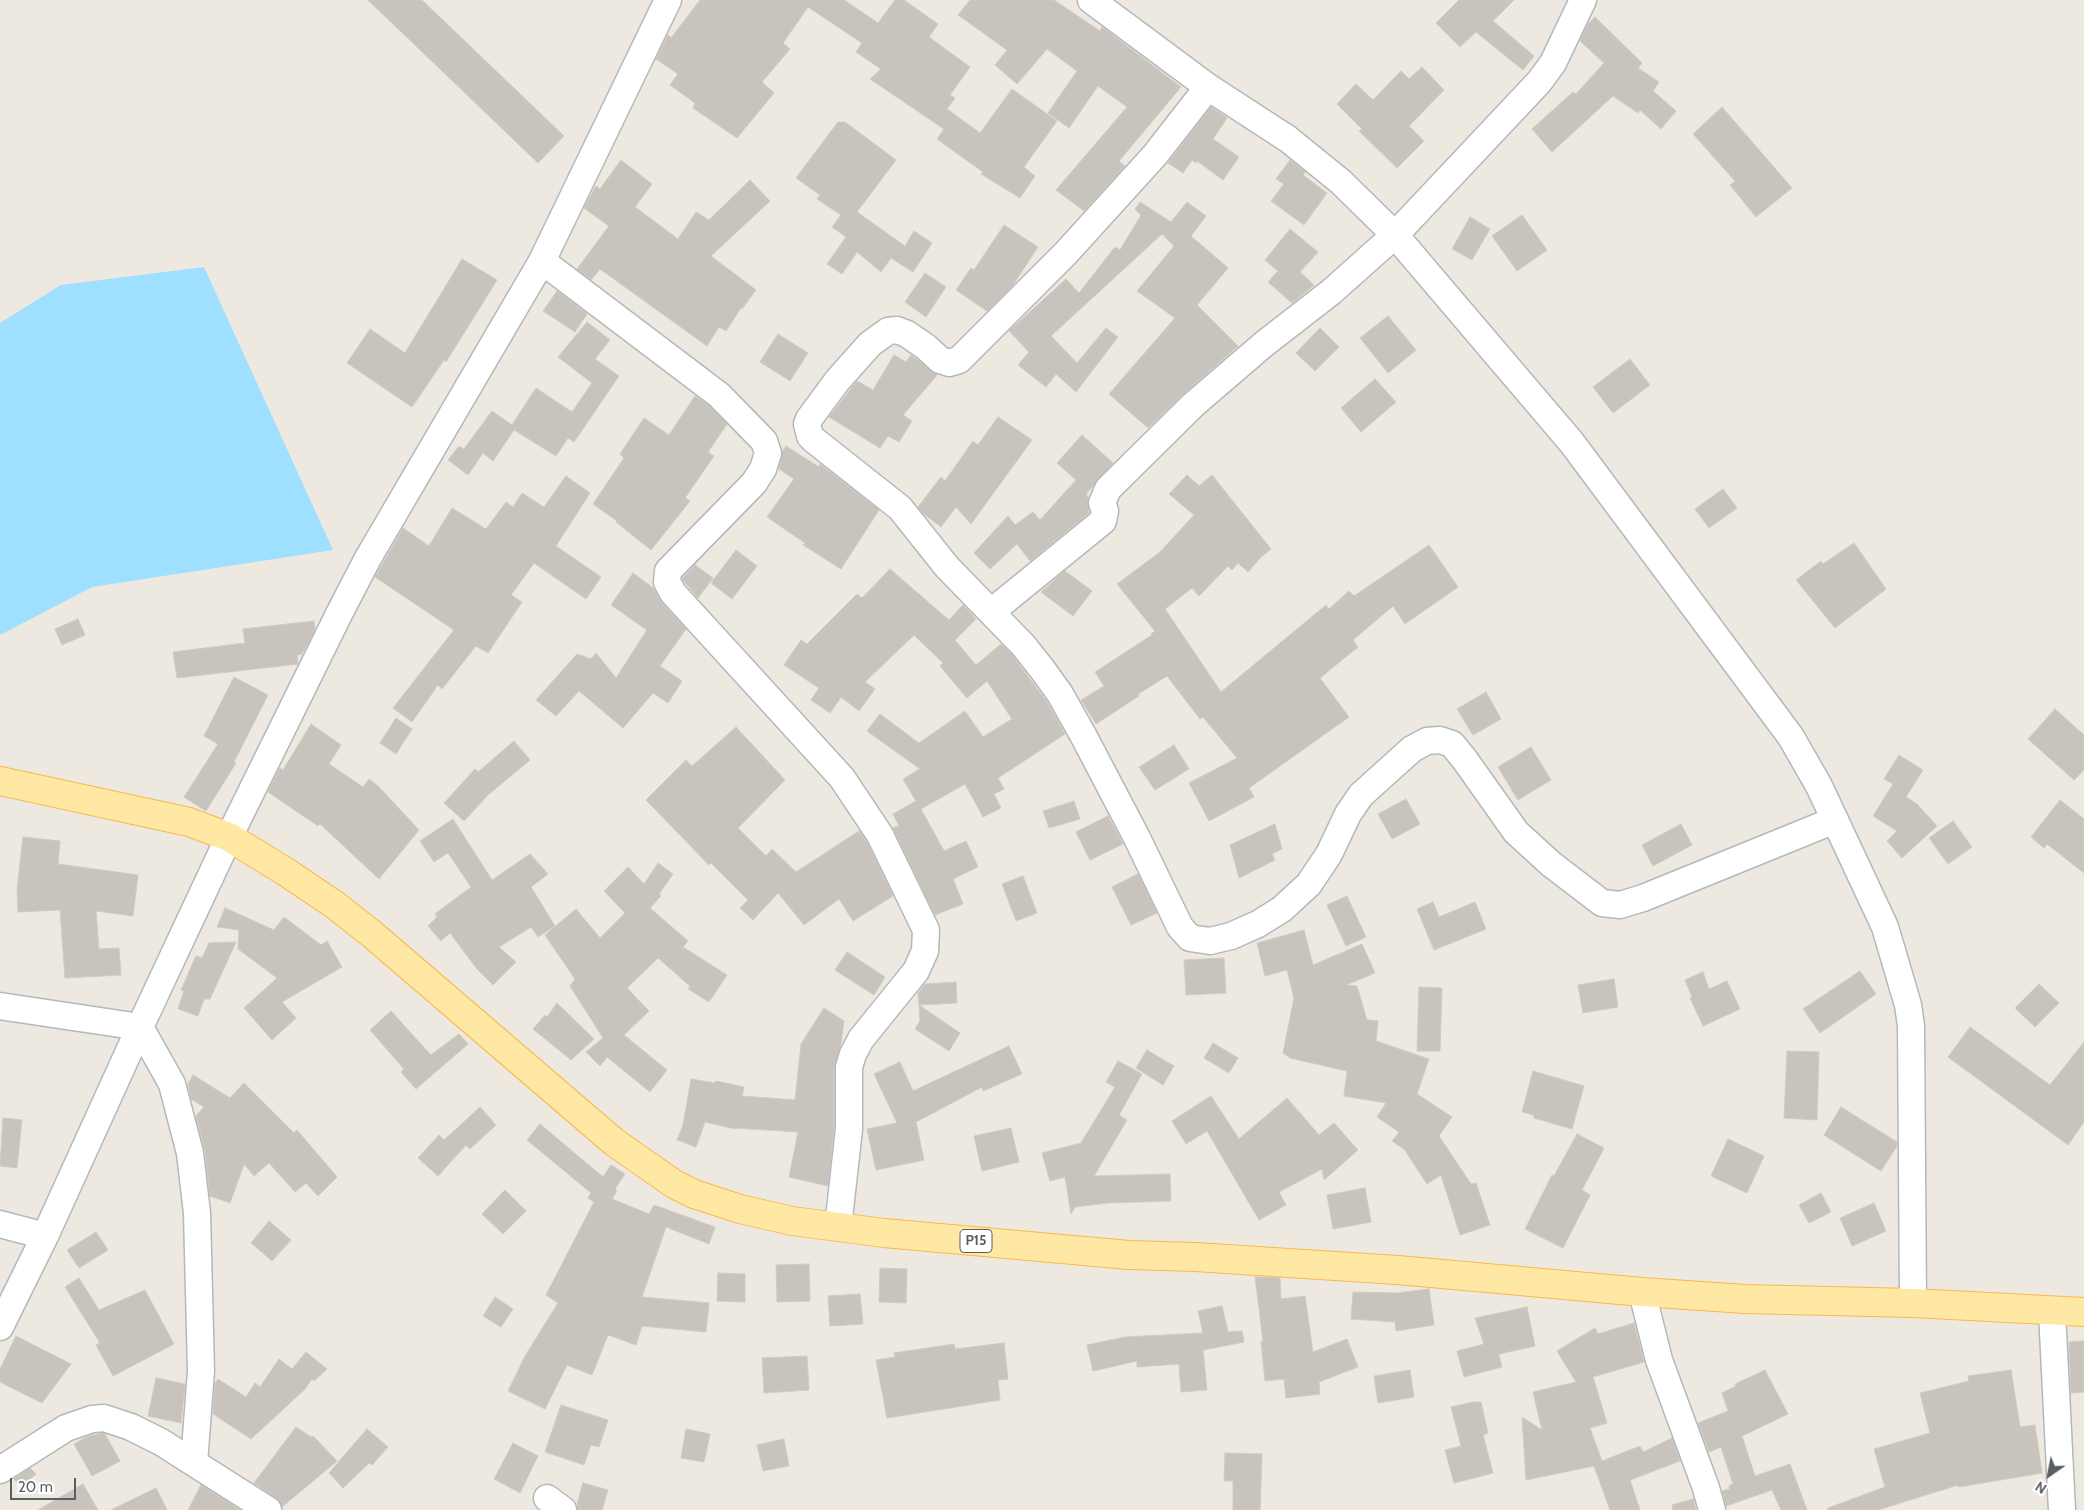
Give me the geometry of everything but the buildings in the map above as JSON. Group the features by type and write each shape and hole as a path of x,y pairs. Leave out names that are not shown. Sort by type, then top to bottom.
{"main road":[{"name":"P15","path":"0,782 189,822 229,837 294,877 373,935 592,1124 654,1171 694,1194 792,1221 1052,1248 1408,1270 1745,1300 1914,1303 2052,1312 2084,1312"}],"street":[{"path":"0,1327 45,1236 229,837 368,558 542,261 668,0"},
{"path":"1092,0 1208,87 1288,140 1341,182 1395,235 1572,443 1791,737 1819,786 1885,927 1908,1005 1911,1026 1914,1303"},
{"path":"991,612 1103,521 1105,511 1102,503 1104,494 1193,405 1264,344 1331,292 1395,235 1539,82 1553,63 1583,0"},
{"path":"1208,87 1155,155 1073,246 958,360 949,363 940,360 926,347 907,334 897,330 888,331 870,344 837,381 809,419 807,430 810,436 900,508 947,567 1023,645 1060,694 1137,838 1180,927 1190,938 1210,942 1231,936 1258,924 1282,909 1309,884 1329,854 1348,814 1361,795 1412,749 1427,742 1440,740 1452,744 1516,832 1551,864 1602,903 1620,905 1643,898 1835,820"},
{"path":"542,261 719,396 764,441 768,453 763,469 754,483 668,571 667,582 673,592 842,778 880,835 926,930 925,951 916,971 861,1039 849,1067 849,1129 838,1227"},
{"path":"0,1006 140,1027"},
{"path":"140,1027 172,1084 190,1153 197,1212 201,1371 194,1463"},
{"path":"0,1224 45,1236"},
{"path":"1642,1292 1659,1360 1706,1488 1712,1510"},
{"path":"2052,1312 2062,1510"},
{"path":"0,1470 66,1428 92,1419 104,1418 131,1427 194,1463 268,1510"}],"water":[{"path":"204,267 333,550 92,587 0,635 0,323 61,285"}]}
